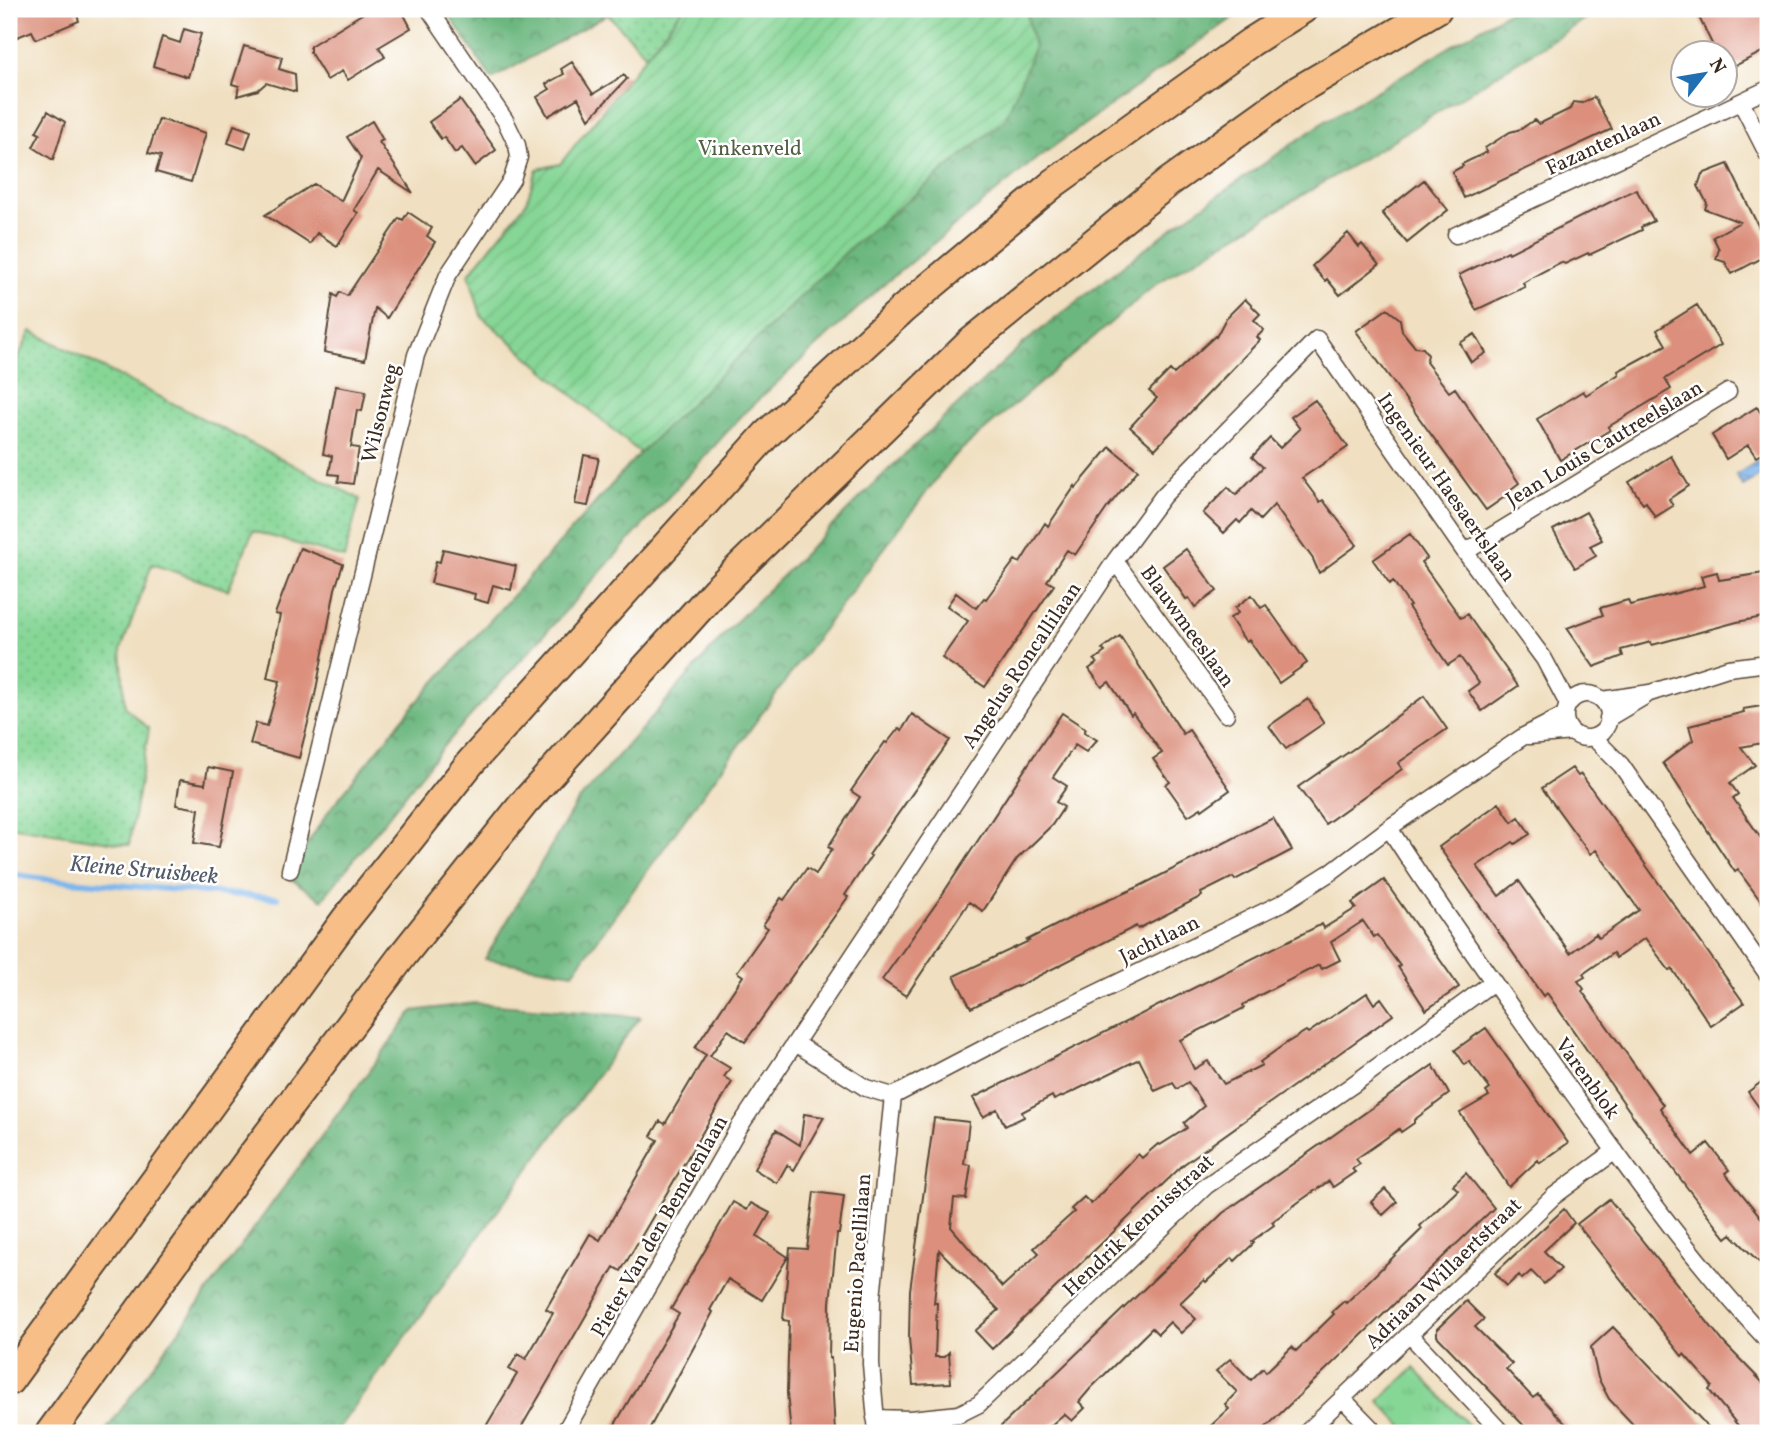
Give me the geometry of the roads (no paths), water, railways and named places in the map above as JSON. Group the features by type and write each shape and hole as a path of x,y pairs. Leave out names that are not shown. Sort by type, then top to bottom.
{"highway":[{"path":"9,1381 346,919 463,772 767,434 903,309 1054,183 1251,41 1303,9"},
{"path":"50,1433 254,1153 403,955 524,803 715,591 970,343 1170,182 1295,92 1437,9"}],"street":[{"name":"Wilsonweg","path":"290,870 416,355 448,275 512,179 519,157 517,145 505,120 429,9"},
{"name":"Fazantenlaan","path":"1456,234 1768,89"},
{"path":"1741,102 1768,155"},
{"name":"Ingenieur Haesaertslaan","path":"1317,339 1465,552 1544,659 1571,704"},
{"name":"Angelus Roncallilaan","path":"795,1043 1115,561 1164,496 1317,339"},
{"name":"Jean Louis Cautreelslaan","path":"1465,552 1728,391"},
{"name":"Blauwmeeslaan","path":"1115,561 1226,714"},
{"path":"1602,700 1650,693 1728,668 1768,663"},
{"path":"1602,728 1650,693"},
{"path":"1572,732 1566,724 1571,704 1591,694 1602,700 1608,709 1602,728 1621,765 1768,975"},
{"name":"Jachtlaan","path":"893,1096 1002,1039 1282,903 1331,872 1389,828 1571,704"},
{"name":"Jachtlaan","path":"1524,736 1572,732 1583,738 1602,728"},
{"name":"Varenblok","path":"1389,828 1493,982 1615,1151 1685,1243 1768,1340"},
{"name":"Hendrik Kennisstraat","path":"876,1426 959,1414 979,1404 1206,1185 1350,1086 1493,982"},
{"path":"795,1043 866,1088 893,1096"},
{"name":"Pieter Van den Bemdenlaan","path":"564,1433 738,1129 795,1043"},
{"name":"Eugenio Pacellilaan","path":"876,1426 871,1364 872,1298 893,1096"},
{"name":"Adriaan Willaertstraat","path":"1306,1433 1554,1196 1615,1151"},
{"path":"1409,1334 1502,1433"},
{"path":"1342,1398 1376,1433"}],"water":[{"path":"1768,455 1768,471 1743,486 1736,475"}],"waterway":[{"name":"Kleine Struisbeek","path":"9,874 277,898"}],"park label":[{"name":"Vinkenveld","path":"750,148"}]}
